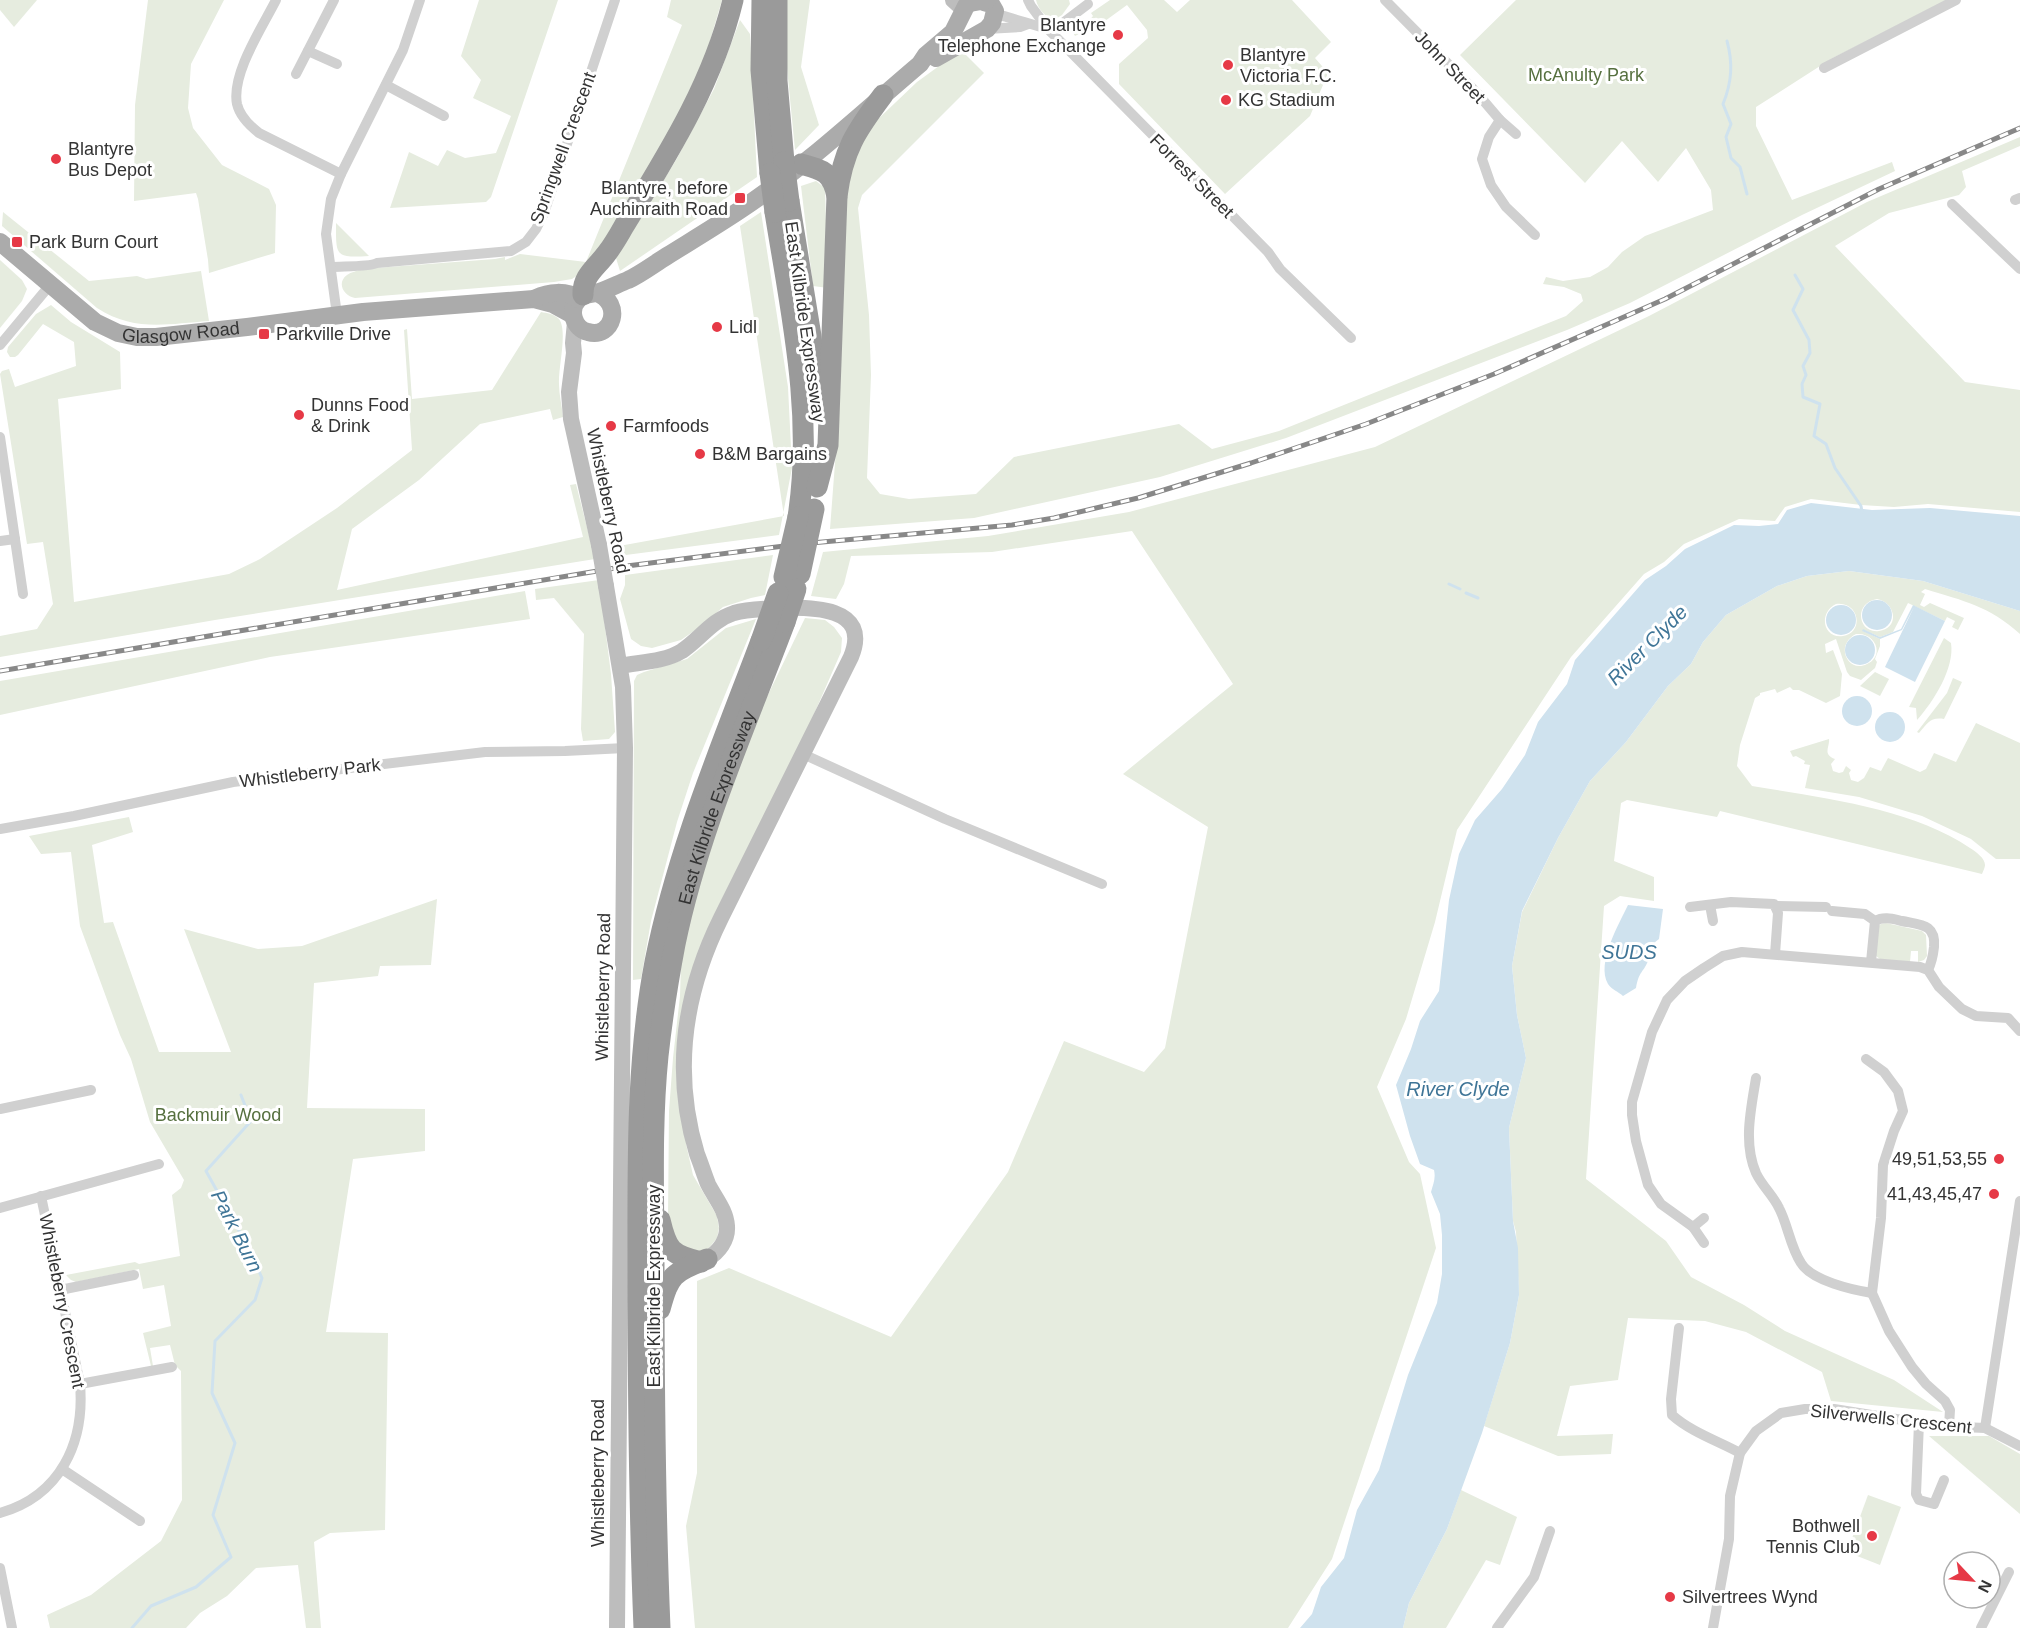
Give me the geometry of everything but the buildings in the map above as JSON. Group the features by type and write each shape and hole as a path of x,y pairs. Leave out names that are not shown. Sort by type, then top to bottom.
{"highway":[{"path":"581,305 583,284 586,278 606,255 621,232 697,101 715,59 733,0"},
{"name":"East Kilbride Expressway","path":"762,0 761,70 785,166"},
{"name":"East Kilbride Expressway","path":"660,1628 655,1512 654,1117 665,1000 681,919 710,821 785,622 790,583 806,513 817,487 818,393 811,336 782,206 785,166 777,81 777,0"},
{"path":"817,487 828,445 837,196 842,164 853,137 883,95"},
{"path":"785,166 820,170 830,176 835,184 837,196"},
{"path":"782,206 802,396 806,513"},
{"name":"East Kilbride Expressway","path":"644,1628 640,1552 638,1242 639,1127 645,1030 655,963 675,878 701,797 761,641 790,583"},
{"path":"654,1206 664,1240 671,1250 680,1257 704,1261"},
{"path":"654,1320 660,1310 665,1289 672,1277 704,1261"}],"main road":[{"path":"581,305 629,279 741,210 785,166 883,95 980,9"},
{"path":"920,64 930,62 970,40 980,9"},
{"name":"Glasgow Road","path":"0,242 95,322 118,333 137,337 247,327 337,315 534,299 542,295 569,293 581,305"},
{"path":"574,352 594,333 606,328 610,323 613,310 629,279"},
{"path":"581,305 605,297 613,310"},
{"path":"581,305 583,330 594,333"},
{"name":"Whistleberry Road","path":"581,305 573,343 574,352 569,386 570,419 599,545 624,700 617,1628"},
{"path":"620,666 674,655 720,619 743,611 788,608 823,609 836,613 849,623 855,640 853,653 713,934 698,970 687,1017 684,1071 689,1119 699,1158 708,1183 726,1217 727,1226 723,1243 717,1252 704,1261"}],"street":[{"path":"276,0 240,73 237,104 249,125 259,133 341,174"},
{"path":"296,74 334,0"},
{"path":"337,315 326,234 328,215 341,174 403,50 420,0"},
{"name":"Springwell Crescent","path":"331,267 358,265 364,267 377,263 491,254 511,251 526,242 544,213 615,0"},
{"name":"Forrest Street","path":"1028,0 1049,30 1351,338"},
{"name":"John Street","path":"1385,0 1516,134"},
{"path":"1824,69 1956,0"},
{"path":"980,9 1020,19 1028,24 1049,30 1088,4"},
{"path":"980,9 1020,27 1028,24"},
{"path":"308,51 337,64"},
{"path":"386,86 444,116"},
{"path":"1500,120 1489,137 1482,159 1491,185 1506,207 1535,235"},
{"path":"1952,204 2020,269"},
{"path":"0,345 50,285"},
{"path":"0,437 23,594"},
{"path":"0,541 15,539"},
{"name":"Whistleberry Park","path":"0,829 74,816 233,782 485,752 625,748"},
{"path":"803,754 940,818 1102,884"},
{"path":"1690,907 1750,902 1865,914 1875,921"},
{"path":"1710,905 1713,921"},
{"path":"1775,954 1777,906"},
{"path":"1875,921 1885,918 1923,926 1930,930 1934,939 1932,962 1928,970"},
{"path":"1870,962 1875,921"},
{"path":"1704,1243 1693,1227 1661,1204 1648,1185 1636,1141 1632,1102 1652,1032 1667,1000 1685,981 1704,968 1724,956 1742,952 1920,967 1928,970 1939,987 1962,1009 1976,1016 2008,1018 2020,1031"},
{"path":"1866,1059 1884,1072 1898,1091 1903,1111 1883,1165 1881,1218 1872,1293 1889,1331 1911,1367 1945,1401 1950,1410 1945,1426"},
{"path":"1756,1078 1748,1140 1751,1158 1757,1175 1779,1207 1802,1266 1816,1276 1836,1285 1872,1293"},
{"path":"0,1109 91,1090"},
{"path":"0,1208 159,1164"},
{"name":"Whistleberry Crescent","path":"0,1513 15,1509 43,1490 62,1469 78,1434 82,1402 81,1384 41,1196"},
{"path":"2020,1201 2018,1231 1985,1428 2020,1446"},
{"path":"1693,1227 1704,1218"},
{"path":"60,1290 134,1275"},
{"path":"1679,1328 1671,1399 1672,1415 1684,1426 1740,1453"},
{"path":"81,1384 172,1367"},
{"name":"Silverwells Crescent","path":"1713,1628 1729,1539 1730,1496 1740,1453 1756,1431 1781,1413 1805,1409 1834,1409 1919,1424 1985,1428"},
{"path":"1919,1424 1916,1494 1919,1500 1934,1503 1944,1480"},
{"path":"62,1469 140,1521"},
{"path":"1497,1628 1534,1577 1550,1531"},
{"path":"0,1568 12,1628"},
{"path":"1981,1628 2009,1572"}],"green space":[{"path":"0,0 37,0 14,27 0,10"},
{"path":"148,0 224,0 191,64 188,108 193,128 222,165 269,189 276,205 275,253 209,273 196,193 134,201 135,105"},
{"path":"479,0 558,0 491,197 486,202 390,208 409,152 438,166 447,150 465,158 496,153 511,116 473,98 481,80 461,56"},
{"path":"671,0 722,0 705,58 666,139 615,226 581,273 572,279 554,282 355,298 345,292 342,285 344,278 362,269 505,257 505,260 520,254 586,262 682,25 667,17"},
{"path":"785,0 810,0 801,67 819,125 795,150 787,68"},
{"path":"1036,0 1069,0 1070,4 1062,15 1054,20 1042,12"},
{"name":"KG Stadium","path":"1110,0 1164,0 1177,12 1190,0 1292,0 1331,42 1315,58 1328,73 1310,116 1225,194 1119,84 1119,64 1148,38 1147,30 1127,5 1105,21 1075,36 1071,29 1083,18 1087,23 1093,16 1091,13"},
{"name":"McAnulty Park","path":"1516,0 1947,0 1831,59 1756,107 1756,126 1792,200 1892,162 1895,171 1802,215 1630,303 1567,330 1286,438 1160,477 974,518 830,529 840,397 843,208 852,156 875,122 917,82 961,50 984,73 862,195 858,208 869,315 871,375 867,478 880,494 909,499 976,494 1014,457 1179,424 1212,449 1279,431 1566,316 1583,301 1581,294 1564,287 1543,284 1546,277 1563,281 1590,277 1608,267 1622,252 1645,236 1713,210 1711,190 1686,148 1658,182 1622,141 1585,183 1460,55"},
{"path":"740,20 750,34 757,177 620,271 616,258 676,160 714,89"},
{"path":"2020,137 2020,146 1962,171 1966,187 1959,195 1889,213 1835,246 1965,382 2020,390 2020,512 1928,504 1894,507 1861,505 1811,499 1785,507 1775,521 1739,519 1684,544 1664,562 1644,574 1571,657 1457,830 1435,922 1406,1019 1377,1087 1409,1162 1420,1174 1436,1248 1332,1559 1288,1628 695,1628 686,1526 697,1473 697,1281 729,1268 891,1337 1008,1172 1064,1041 1144,1072 1165,1048 1208,827 1123,774 1233,684 1132,531 992,552 851,556 844,584 836,599 811,596 823,552 988,536 1129,512 1375,447 1649,316 1867,202"},
{"path":"816,181 825,188 828,288 813,286 801,186"},
{"path":"3,212 89,281 137,276 146,279 201,271 209,321 151,325 124,321 111,316 97,308 2,226"},
{"path":"761,212 788,387 792,468 783,512 740,226"},
{"path":"336,223 369,256 350,256 340,253 336,242"},
{"path":"0,260 22,280 27,289 22,301 0,328"},
{"path":"51,305 71,322 120,352 121,389 58,399 74,602 229,574 260,559 337,508 412,450 404,330 407,329 412,399 492,390 541,312 555,316 562,325 559,392 563,417 553,420 550,409 480,424 419,480 352,529 337,590 583,537 570,485 576,484 595,559 0,657 0,636 37,629 53,604 43,542 27,544 0,374 9,369 15,387 76,366 74,342 43,324 18,355 10,357 7,352 8,347 36,314"},
{"path":"783,516 779,535 618,556 619,546"},
{"path":"773,555 765,595 723,607 681,640 652,648 641,646 631,639 620,599 625,585 625,575"},
{"path":"1849,571 1923,581 2020,611 2020,634 1987,611 1925,589 1921,592 1925,594 1920,605 1924,607 1930,603 1964,618 1958,630 1952,627 1955,621 1947,617 1945,621 1908,603 1893,632 1880,637 1863,631 1880,639 1880,646 1875,659 1877,662 1875,668 1861,680 1850,676 1847,672 1836,639 1825,644 1826,653 1833,650 1842,674 1840,696 1826,703 1790,687 1777,693 1775,689 1760,693 1755,698 1740,745 1737,766 1752,786 1865,806 1921,823 1947,834 1975,851 1984,860 1984,870 1982,874 1720,811 1717,817 1627,800 1621,803 1614,861 1654,877 1654,901 1620,896 1604,906 1586,1179 1666,1241 1691,1277 1744,1305 1785,1331 1894,1380 1943,1412 1831,1401 1822,1372 1746,1332 1705,1321 1628,1318 1618,1380 1570,1386 1557,1436 1613,1434 1611,1454 1558,1456 1484,1426 1510,1343 1519,1295 1509,1128 1526,1058 1517,1015 1512,966 1522,912 1558,838 1590,781 1626,742 1668,686 1691,664 1703,642 1726,615 1777,586 1807,576","holes":["1877,599 1889,605 1893,616 1890,626 1879,631 1872,631 1866,628 1861,618 1864,606","1836,604 1844,604 1854,612 1856,624 1850,634 1836,636 1827,630 1825,619 1830,608","1856,634 1869,637 1876,645 1876,656 1867,664 1860,666 1849,662 1845,651 1849,639"]},
{"path":"599,580 611,674 615,732 609,739 583,741 581,729 584,634 554,598 536,600 535,589"},
{"path":"525,591 530,619 270,657 0,715 0,681"},
{"path":"805,618 825,620 834,627 842,638 841,652 795,758 696,960 686,1144 693,1175 717,1216 719,1228 717,1238 709,1248 698,1253 679,1248 668,1217 669,1111 681,964 689,921 726,801 765,701"},
{"path":"756,619 693,773 677,822 651,921 641,979 633,980 634,681 637,675 644,672 687,659 726,628"},
{"path":"1944,638 1951,643 1950,663 1942,684 1917,720 1916,708 1909,707"},
{"path":"1875,672 1889,679 1880,696 1860,686"},
{"path":"1953,678 1962,682 1944,719 1932,720 1919,733 1917,732 1947,693"},
{"path":"1976,723 2020,743 2020,859 1996,859 1971,839 1922,816 1859,797 1805,788 1810,765 1804,764 1805,761 1796,756 1793,757 1790,751 1829,739 1828,753 1835,759 1831,764 1833,771 1843,772 1846,766 1851,770 1849,773 1851,780 1858,782 1864,778 1870,767 1881,771 1888,758 1920,772 1926,769 1934,753 1956,762"},
{"name":"Backmuir Wood","path":"129,817 133,832 92,845 104,923 113,922 159,1052 231,1052 184,929 258,949 302,946 437,899 431,965 380,966 378,976 314,983 307,1108 425,1109 425,1151 353,1159 326,1332 388,1333 385,1530 330,1533 314,1542 321,1628 306,1628 298,1565 256,1568 227,1596 200,1613 186,1628 50,1628 47,1615 91,1595 161,1541 182,1500 181,1371 175,1365 170,1345 150,1348 153,1366 151,1366 143,1333 171,1326 164,1285 143,1289 139,1269 76,1282 66,1275 180,1256 172,1195 181,1188 184,1180 150,1122 131,1059 80,926 71,852 41,854 29,836"},
{"path":"1886,923 1922,931 1926,935 1927,956 1924,960 1918,962 1918,951 1911,951 1910,962 1880,959 1876,956 1877,927"},
{"path":"1929,1436 1989,1436 2020,1454 2020,1514"},
{"path":"1461,1490 1517,1517 1500,1565 1486,1560 1446,1628 1403,1628 1409,1603 1447,1529"},
{"name":"Bothwell Tennis Club","path":"1868,1495 1901,1507 1880,1565 1847,1552"}],"water":[{"name":"River Clyde","path":"1811,503 1872,510 1930,508 2020,516 2020,611 1923,581 1849,571 1807,576 1777,586 1726,615 1703,642 1691,664 1668,686 1626,742 1590,781 1558,838 1522,911 1512,966 1517,1015 1526,1058 1509,1128 1513,1221 1518,1248 1519,1295 1510,1343 1482,1433 1447,1529 1409,1603 1403,1628 1300,1628 1312,1614 1321,1587 1344,1558 1357,1510 1379,1470 1408,1375 1437,1303 1442,1274 1442,1235 1440,1214 1431,1192 1434,1170 1420,1164 1396,1085 1420,1021 1439,991 1449,900 1459,854 1475,820 1502,789 1525,755 1538,722 1567,684 1575,660 1645,580 1685,549 1734,525 1778,524 1787,510"},
{"path":"1877,600 1887,605 1892,615 1887,625 1877,630 1867,625 1862,615 1867,605"},
{"path":"1841,605 1851,610 1856,620 1851,630 1841,635 1831,630 1826,620 1831,610"},
{"path":"1913,605 1945,621 1915,682 1885,667 1914,607 1902,630 1880,639 1862,631 1863,629 1880,637 1901,629"},
{"path":"1860,635 1870,640 1875,650 1870,660 1860,665 1850,660 1845,650 1850,640"},
{"path":"1857,696 1867,701 1872,711 1867,721 1857,726 1847,721 1842,711 1847,701"},
{"path":"1890,712 1900,717 1905,727 1900,737 1890,742 1880,737 1875,727 1880,717"},
{"name":"SUDS","path":"1628,905 1663,909 1659,939 1652,946 1636,988 1623,996 1608,984 1605,965 1610,944"}],"waterway":[{"path":"1727,41 1731,72 1723,104 1731,124 1726,137 1731,158 1740,167 1747,194"},
{"path":"1795,275 1803,289 1793,310 1809,340 1810,353 1803,366 1806,375 1802,384 1803,397 1820,404 1814,436 1826,444 1835,468 1861,506 1862,512"},
{"path":"1449,584 1460,589"},
{"path":"1466,593 1478,598"},
{"name":"Park Burn","path":"132,1628 151,1606 196,1587 231,1557 213,1515 235,1443 212,1393 215,1341 255,1300 262,1278 248,1247 206,1171 251,1121 241,1095"}],"railway":[{"path":"0,671 627,566 800,544 1012,525 1054,518 1138,498 1366,424 1494,374 1665,299 1879,189 2020,128"}],"place":[{"name":"Blantyre Telephone Exchange","path":"1118,35"},
{"name":"Blantyre Victoria F.C.","path":"1228,65"},
{"name":"KG Stadium","path":"1226,100"},
{"name":"Blantyre Bus Depot","path":"56,159"},
{"name":"Blantyre, before Auchinraith Road","path":"740,198"},
{"name":"Park Burn Court","path":"17,242"},
{"name":"Lidl","path":"717,327"},
{"name":"Parkville Drive","path":"264,334"},
{"name":"Dunns Food & Drink","path":"299,415"},
{"name":"Farmfoods","path":"611,426"},
{"name":"B&M Bargains","path":"700,454"},
{"name":"49,51,53,55","path":"1999,1159"},
{"name":"41,43,45,47","path":"1994,1194"},
{"name":"Bothwell Tennis Club","path":"1872,1536"},
{"name":"Silvertrees Wynd","path":"1670,1597"}]}
